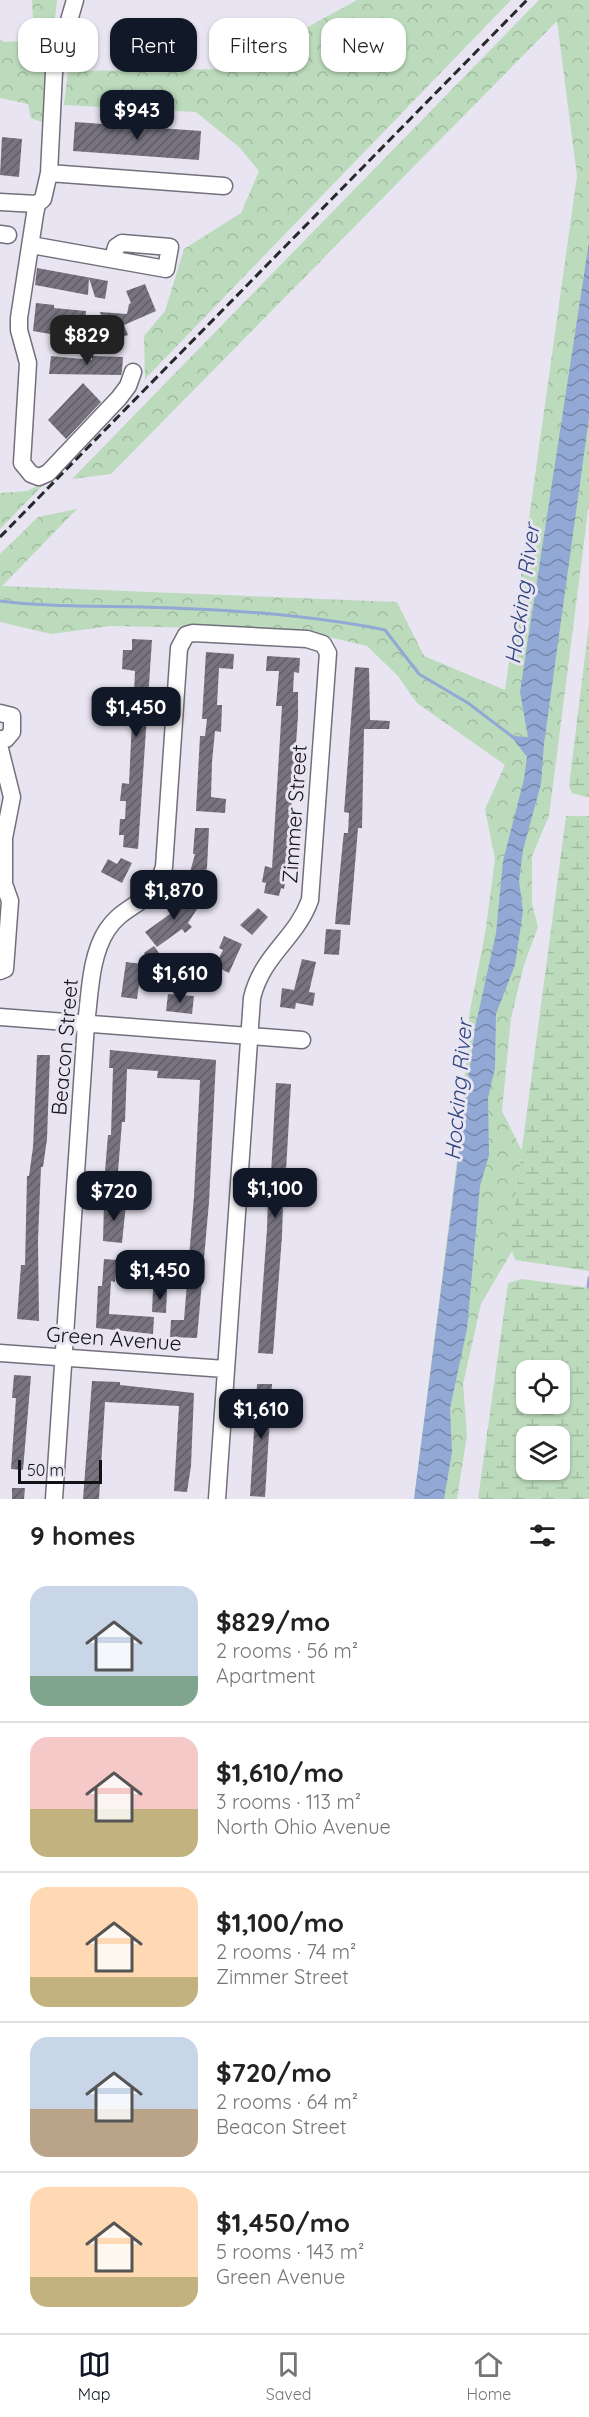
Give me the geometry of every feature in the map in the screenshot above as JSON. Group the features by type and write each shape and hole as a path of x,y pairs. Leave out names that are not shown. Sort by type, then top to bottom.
{"street":[{"path":"75,0 54,72 49,172 43,199 37,204 19,330 28,363 22,463 31,474 39,477 48,473 119,398 128,386 133,372"},
{"path":"49,172 225,186"},
{"path":"0,202 37,204"},
{"path":"31,245 113,259"},
{"name":"Beacon Street","path":"54,1499 86,1024 99,944 113,922 150,894 164,867 179,648 186,635 193,633 307,639 323,644 328,653"},
{"name":"Zimmer Street","path":"217,1499 252,998 260,972 273,952 297,926 310,900 328,653"},
{"path":"0,713 12,716 12,732 6,740 0,739"},
{"path":"0,749 12,797 2,835 4,884 10,901 5,969 0,971"},
{"path":"0,1017 302,1040"},
{"name":"Green Avenue","path":"0,1353 225,1369"}],"green space":[{"path":"32,0 57,0 55,18 33,18"},
{"path":"357,0 511,0 145,379 144,336 165,311 184,249 241,213 259,171 239,147 196,112 64,105 68,72 197,72 197,69 209,69 209,72 309,72 309,26 321,20 321,72 406,72 406,18 324,18"},
{"path":"539,0 589,0 589,503 549,816 532,856 532,904 538,927 524,965 511,1018 502,1111 522,1151 512,1224 512,1251 481,1304 463,1384 467,1435 457,1499 414,1499 460,1137 470,1010 485,934 495,859 485,809 505,765 417,703 398,676 367,646 300,630 111,626 51,634 0,622 0,554 38,517 77,509 2,586 397,602 424,656 505,690 577,176 557,21 111,474 72,479"},
{"path":"0,39 4,42 18,41 18,72 49,72 44,123 31,118 28,104 0,98"},
{"path":"47,481 0,529 0,493 27,491"},
{"path":"589,624 589,798 572,793 569,786"},
{"path":"566,816 589,816 589,1271 515,1260 512,1251 512,1224"},
{"path":"522,1279 589,1288 589,1499 478,1499 508,1283"}],"water":[{"path":"589,242 589,418 544,744 541,784 523,850 519,881 523,911 515,965 496,1014 495,1068 488,1098 489,1155 480,1186 467,1329 450,1408 452,1452 444,1499 414,1499 475,1028 496,933 503,861 524,779 527,757 511,736 528,737 520,692"}],"building":[{"path":"75,122 201,131 199,160 73,151"},
{"path":"2,137 22,139 19,177 0,175"},
{"path":"37,268 108,281 105,299 95,297 89,278 88,295 35,285"},
{"path":"145,284 156,311 124,325 128,335 110,341 100,312 127,314 131,303 126,291"},
{"path":"36,303 54,305 54,308 86,311 84,340 33,331"},
{"path":"51,356 92,360 92,356 123,357 122,371 121,375 49,374"},
{"path":"83,383 101,402 66,439 48,420"},
{"path":"132,639 152,640 138,849 123,847 124,835 119,835 120,819 125,819 126,801 120,801 122,783 129,784 133,706 124,706 125,694 134,694 135,671 122,669 123,650 132,650"},
{"path":"206,652 234,654 233,669 219,668 217,705 222,705 221,732 215,731 212,762 211,797 226,799 225,813 196,811 200,736 205,736 207,719 202,719"},
{"path":"267,656 300,658 299,673 294,672 293,692 298,692 298,716 287,871 284,889 281,888 279,896 264,893 266,883 262,882 265,866 272,868 282,706 276,706 279,671 266,671"},
{"path":"355,667 369,668 370,720 390,721 389,729 364,729 362,828 358,828 350,925 335,924 344,833 348,833 349,813 344,812"},
{"path":"195,828 209,828 207,868 201,887 187,883 195,854 193,854"},
{"path":"121,858 132,863 122,883 101,872 108,859 117,864"},
{"path":"183,893 196,901 194,903 199,906 188,923 192,927 185,933 182,929 157,947 145,932 170,914"},
{"path":"258,908 268,917 252,935 240,925"},
{"path":"326,929 341,930 339,955 324,954"},
{"path":"224,936 242,944 229,973 215,966 223,950 219,948"},
{"path":"154,946 162,957 152,964 144,953"},
{"path":"302,959 316,962 309,992 315,993 313,1006 296,1003 295,1009 280,1007 282,988 294,990"},
{"path":"126,962 142,964 137,999 121,997"},
{"path":"168,994 194,996 192,1014 166,1011"},
{"path":"110,1050 216,1060 209,1202 197,1338 170,1337 171,1320 184,1320 200,1080 157,1078 158,1071 127,1069 125,1122 122,1122 117,1184 104,1183 108,1135 111,1135 113,1068 109,1068"},
{"path":"37,1055 50,1055 47,1139 43,1167 41,1167 38,1240 39,1321 17,1319 21,1265 25,1265 27,1176 29,1176 33,1147"},
{"path":"276,1083 291,1084 286,1171 283,1171 282,1236 273,1354 258,1353 267,1229 268,1198 266,1198 268,1173 271,1174"},
{"path":"104,1203 126,1204 122,1243 103,1241"},
{"path":"104,1259 117,1260 115,1282 111,1281 109,1314 154,1317 153,1334 96,1328 98,1286 102,1286"},
{"path":"153,1289 167,1290 166,1313 152,1312"},
{"path":"14,1375 31,1376 23,1470 11,1469 16,1398 12,1398"},
{"path":"92,1381 120,1382 120,1385 194,1393 191,1466 187,1492 174,1491 179,1406 105,1402 99,1499 83,1499"},
{"path":"257,1384 272,1384 265,1497 250,1496"},
{"path":"12,1488 25,1488 24,1499 12,1499"}],"waterway":[{"path":"0,601 234,611 295,616 385,630 419,674 468,703 514,738"},
{"path":"588,1287 589,1278"}],"railway":[{"path":"0,537 527,0"}],"water label":[{"name":"Hocking River","path":"522,594"},
{"name":"Hocking River","path":"458,1090"}]}
